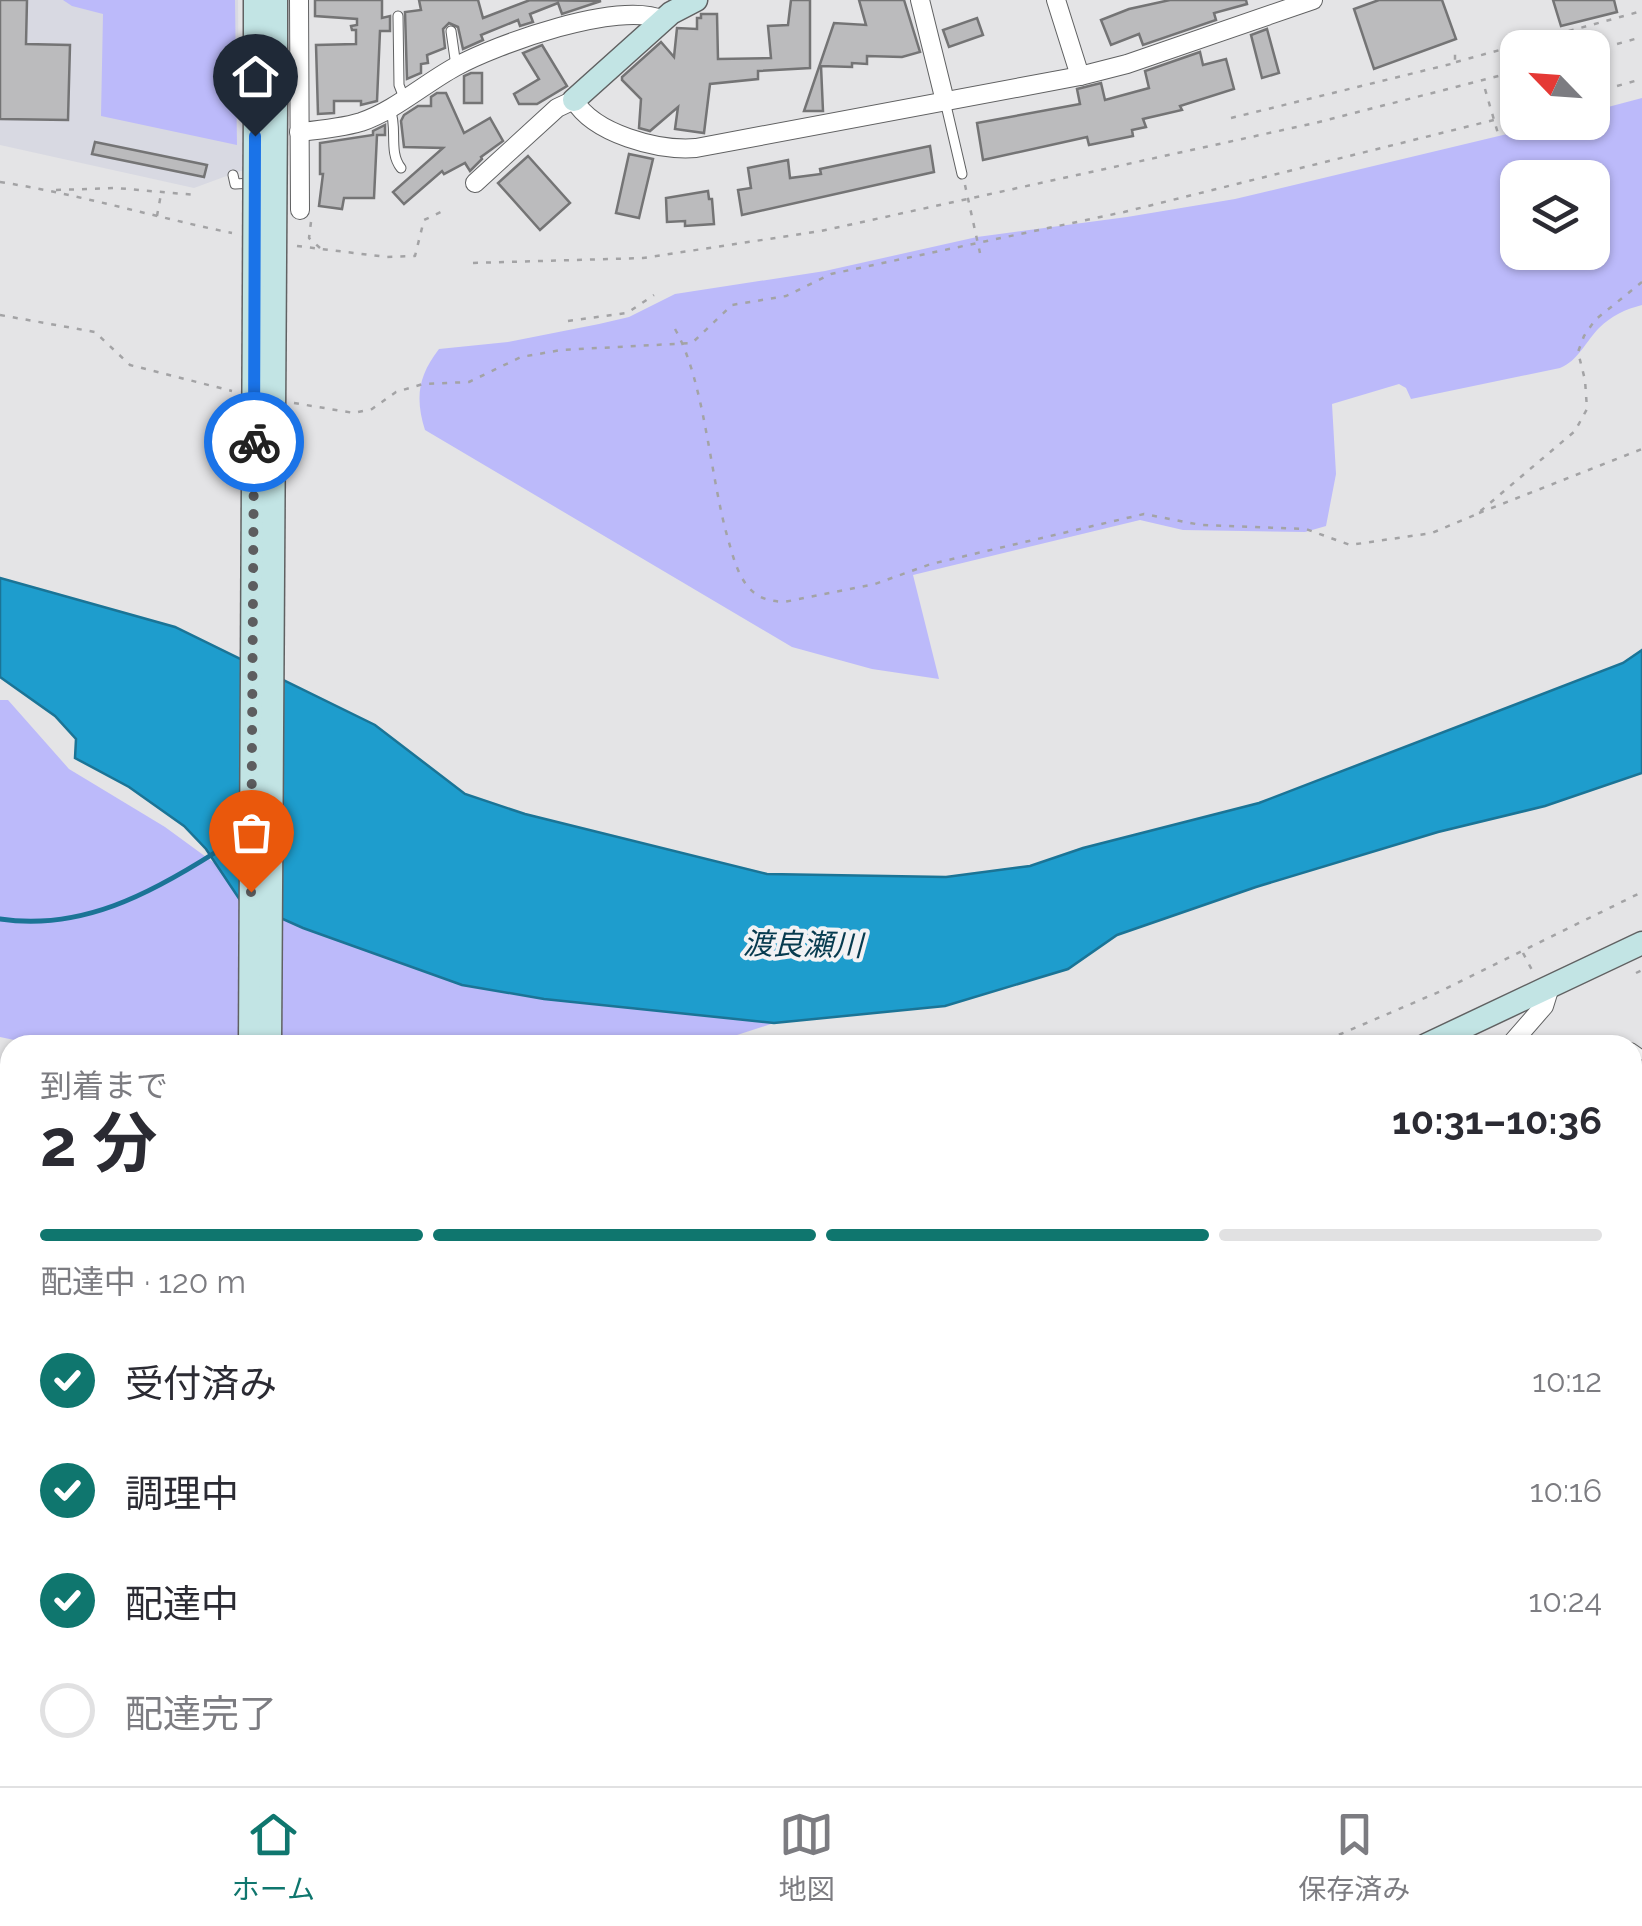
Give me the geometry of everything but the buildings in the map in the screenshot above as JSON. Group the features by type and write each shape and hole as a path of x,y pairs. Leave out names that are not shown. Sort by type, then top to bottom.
{"street":[{"path":"255,0 266,102 270,1035"},
{"path":"250,1035 266,102 276,0"},
{"path":"299,0 300,182 306,218"},
{"path":"920,0 945,101"},
{"path":"1056,0 1080,76"},
{"path":"574,100 585,116 634,140 669,150 696,148 1080,76 1127,64 1313,0"},
{"path":"299,132 360,122 456,66 566,24 608,15 650,15 679,7"},
{"path":"475,184 557,108 574,100 679,7"},
{"path":"1446,1035 1642,943"},
{"path":"1519,1035 1544,1006 1544,986"}],"lane":[{"path":"398,16 394,157 402,168"},
{"path":"452,32 456,66"},
{"path":"945,101 962,174"},
{"path":"234,175 235,184 300,182"}],"path":[{"path":"1231,118 1642,10"},
{"path":"1610,46 1642,37"},
{"path":"1455,53 1455,62"},
{"path":"473,263 590,262 678,254 821,231 1296,128 1500,76"},
{"path":"1610,88 1642,79"},
{"path":"1485,89 1499,138"},
{"path":"469,382 521,357 561,350 684,344 699,340 732,305 786,296 831,274 1124,212 1500,119"},
{"path":"0,182 55,190 232,233"},
{"path":"55,190 85,188 196,195"},
{"path":"156,217 162,192"},
{"path":"967,192 980,254"},
{"path":"288,245 387,258 415,256 424,220 443,211"},
{"path":"306,218 309,238 320,249"},
{"path":"1478,514 1575,431 1586,408 1578,352 1584,336 1595,320 1642,282"},
{"path":"568,321 626,313 654,295"},
{"path":"675,328 684,344 735,562 752,591 771,602 875,584 930,564 1144,514 1201,525 1306,529 1350,545 1432,533 1642,449"},
{"path":"1337,1035 1642,892"},
{"path":"1522,951 1544,986"},
{"path":"1636,973 1642,970"}],"shaded area":[{"path":"0,0 238,0 239,104 287,104 287,171 240,171 194,188 0,145"},
{"path":"63,0 235,0 237,145 101,116 103,14"},
{"path":"1642,98 1642,305 1609,320 1572,361 1560,368 1411,399 1399,384 1332,404 1336,474 1326,526 1305,532 1183,530 1140,520 913,575 939,679 872,669 792,647 425,430 419,397 423,378 439,349 508,342 599,324 629,317 675,294 825,271 977,237 1235,199 1500,136 1500,140 1610,140 1610,106"},
{"path":"0,700 8,700 69,769 165,827 303,928 544,999 774,1023 737,1035 0,1035"}],"water":[{"name":"渡良瀬川","path":"0,578 175,627 375,725 465,794 525,814 767,874 946,877 1030,866 1083,848 1259,803 1623,663 1642,650 1642,773 1545,806 1438,832 1256,887 1117,935 1068,969 945,1006 774,1023 544,999 462,985 303,928 240,900 206,849 184,826 129,787 75,758 76,739 55,716 0,677"}],"waterway":[{"path":"0,919 59,920 114,906 166,882 216,852"}],"way so far":[{"path":"251,892 254,442"}],"route":[{"path":"254,442 255,136"}]}
